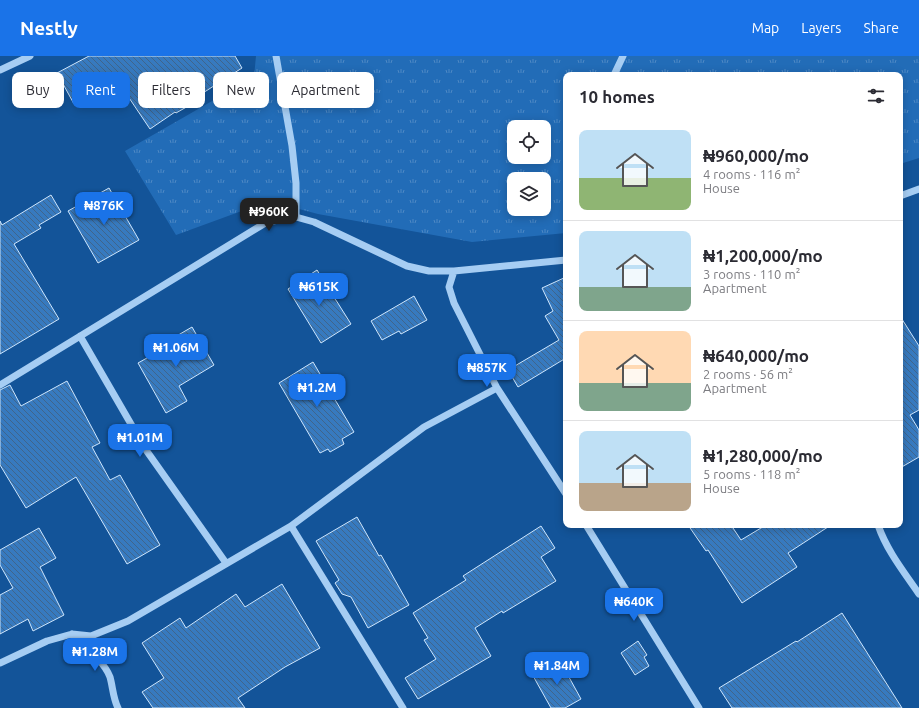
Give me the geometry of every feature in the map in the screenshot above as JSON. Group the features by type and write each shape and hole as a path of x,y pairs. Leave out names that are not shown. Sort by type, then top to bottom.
{"street":[{"path":"0,70 30,56"},
{"path":"276,56 292,146 296,182 296,217"},
{"path":"615,72 623,56"},
{"path":"903,195 919,189"},
{"path":"0,385 266,222 296,217 314,222 407,266 429,271 454,272 563,260"},
{"path":"454,272 449,287 454,303 497,388 563,489"},
{"path":"80,336 146,450 226,563"},
{"path":"0,663 47,641 72,634 91,636 128,621 291,526 424,427 497,388"},
{"path":"291,526 403,708"},
{"path":"588,528 699,708"},
{"path":"879,528 890,553 919,594"},
{"path":"72,634 98,660 110,676 114,701 118,708"}],"green space":[{"path":"256,56 919,56 919,158 903,163 903,72 563,72 563,233 472,242 318,214 269,201 176,235 125,151 200,108 205,108 205,105 213,101 213,108 269,108 269,72 254,72"}],"building":[{"path":"89,56 235,56 242,68 236,72 213,72 213,87 205,92 205,72 138,72 138,108 185,108 176,113 175,112 150,129 130,99 130,72 72,72 72,100 64,86 64,72 59,72"},
{"path":"109,188 139,240 98,263 68,211"},
{"path":"51,195 61,212 39,225 41,228 14,244 59,319 0,354 0,221 2,225"},
{"path":"317,270 351,324 321,343 288,289"},
{"path":"563,278 563,360 518,387 508,370 559,340 545,316 553,311 542,288"},
{"path":"414,296 427,320 401,334 399,331 382,340 371,321"},
{"path":"903,321 919,346 919,410 910,415 919,430 919,457 903,466"},
{"path":"192,327 214,365 179,386 187,401 166,413 138,363 170,345 168,341"},
{"path":"313,362 354,432 342,439 344,444 330,452 328,449 320,453 279,383"},
{"path":"67,381 100,443 92,447 110,480 120,475 160,545 127,564 76,477 26,508 0,465 0,390 10,385 21,406"},
{"path":"357,517 379,556 381,555 409,605 368,628 351,597 342,594 335,583 339,580 316,541"},
{"path":"541,526 555,548 541,557 556,581 475,628 491,656 418,699 405,678 436,659 424,640 428,638 413,613 466,580 463,576"},
{"path":"39,528 56,558 40,567 64,615 33,631 28,619 0,634 0,595 13,588 0,565 0,550"},
{"path":"690,528 733,528 741,540 761,528 826,528 788,553 797,567 742,603 708,550 706,551"},
{"path":"282,584 320,648 285,667 238,698 245,708 153,708 142,692 164,678 142,643 180,618 186,628 236,594 245,607"},
{"path":"842,613 902,708 732,708 719,688 796,641 797,642"},
{"path":"638,641 647,655 644,657 649,666 635,675 621,653"},
{"path":"559,659 581,699 565,708 551,708 532,674"}]}
